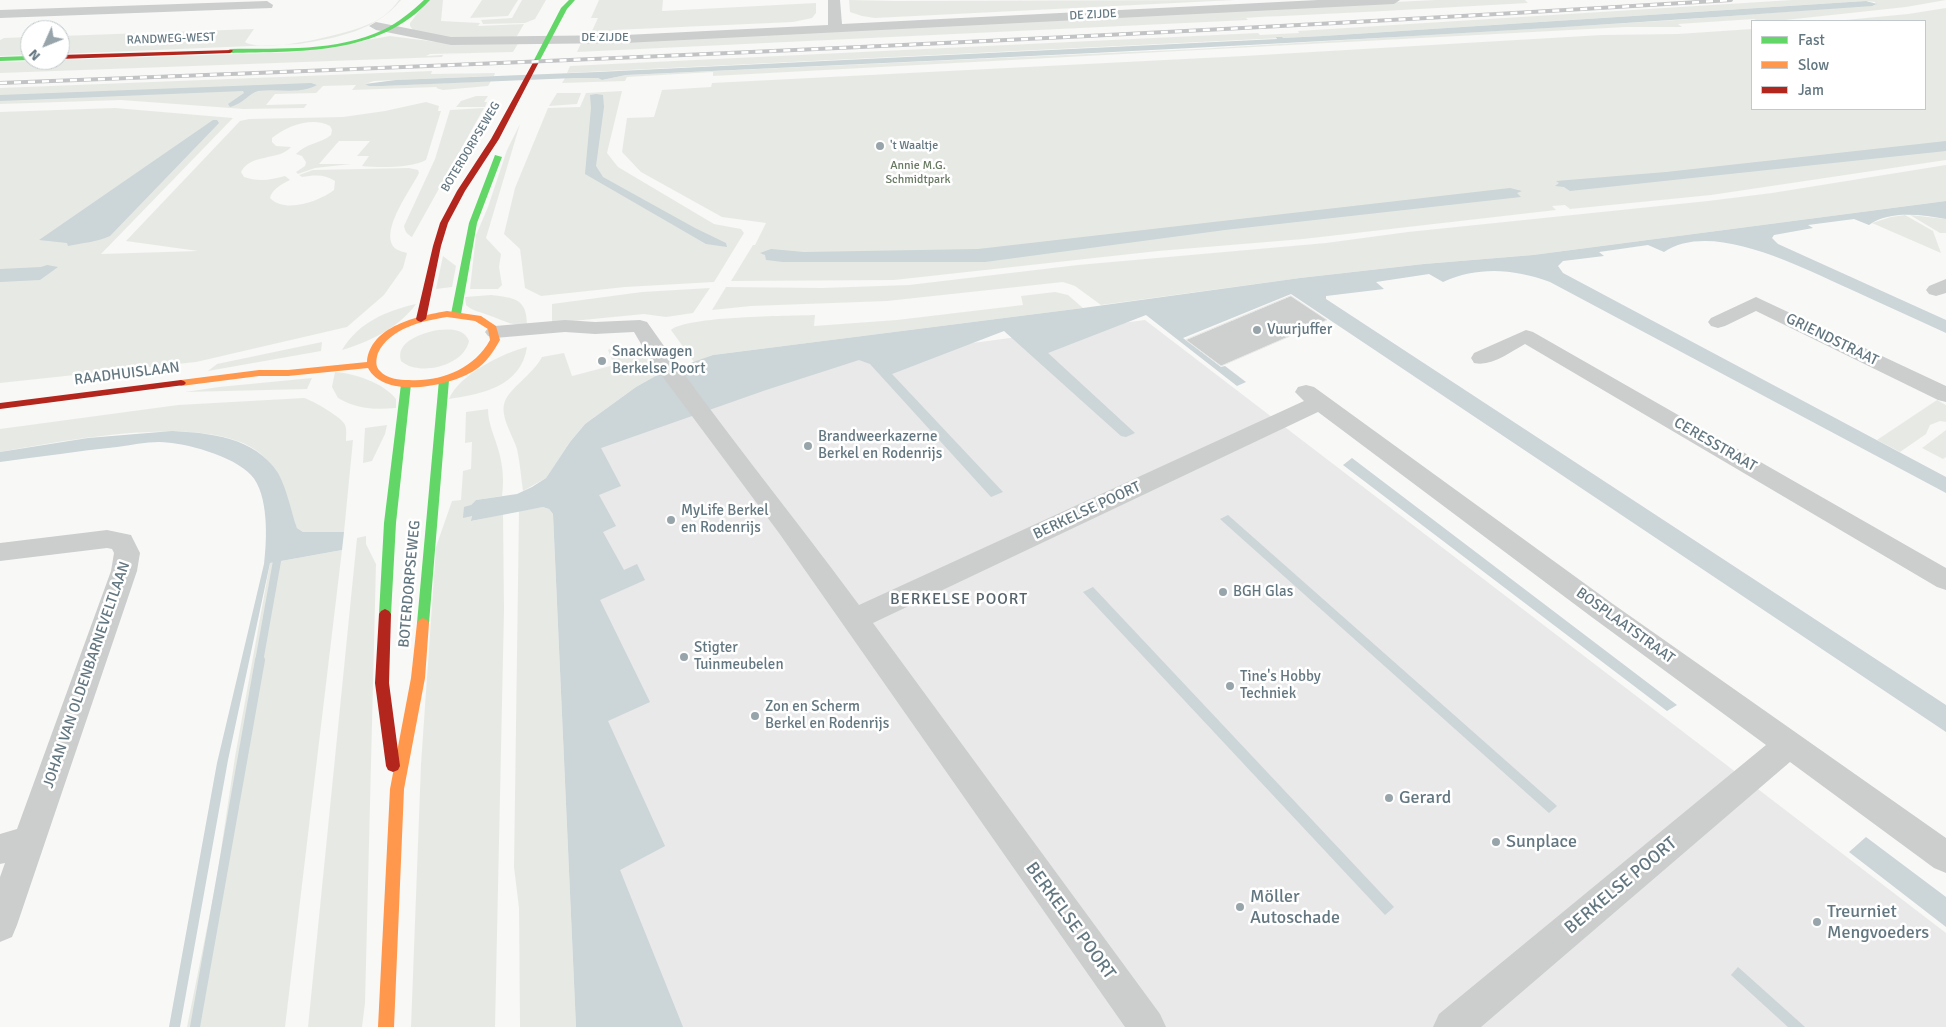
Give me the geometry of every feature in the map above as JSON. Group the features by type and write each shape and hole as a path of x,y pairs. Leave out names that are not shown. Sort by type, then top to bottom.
{"main road":[{"name":"RANDWEG-WEST","path":"70,57 305,49 345,44 365,39 408,21 427,0"},
{"name":"BOTERDORPSEWEG","path":"421,319 444,225 453,206 520,100 559,24 572,8 572,0"},
{"name":"RANDWEG-WEST","path":"283,49 325,42 376,26 393,16 404,5"},
{"path":"0,59 20,58"},
{"name":"BOTERDORPSEWEG","path":"456,314 473,223 520,100"},
{"path":"456,314 482,319 488,323 494,340 473,367 444,380 424,384 406,384 383,379 376,373 371,365 371,357 375,348 383,339 395,330 421,319 456,314"},
{"path":"360,350 375,348"},
{"name":"RAADHUISLAAN","path":"259,373 314,358"},
{"name":"RAADHUISLAAN","path":"0,406 259,373 288,373 371,365"},
{"name":"BOTERDORPSEWEG","path":"386,1027 397,789 418,678 444,380"},
{"name":"BOTERDORPSEWEG","path":"397,789 382,683 390,524 403,424 406,384"}],"street":[{"path":"27,13 46,0"},
{"path":"834,0 835,28"},
{"name":"DE ZIJDE","path":"376,26 436,40 457,41 639,38 1394,0"},
{"path":"0,14 267,5"},
{"name":"GRIENDSTRAAT","path":"1718,322 1756,303 1946,395"},
{"name":"BERKELSE POORT","path":"494,340 563,337 595,328 640,326 1147,1027"},
{"name":"CERESSTRAAT","path":"1482,358 1526,336 1946,580"},
{"name":"BERKELSE POORT","path":"854,620 1313,397"},
{"name":"BOSPLAATSTRAAT","path":"1313,397 1603,610 1946,856"},
{"name":"JOHAN VAN OLDENBARNEVELTLAAN","path":"0,552 107,538 122,542 127,553 124,571 0,926"},
{"name":"BERKELSE POORT","path":"1452,1027 1790,744"},
{"path":"0,849 31,841"}],"shaded area":[{"path":"1866,1 1877,4 1872,6 1561,27 1093,53 626,75 602,80 598,78 574,78 382,86 369,86 365,84 396,80 1277,39 1276,37 1323,36"},
{"path":"311,83 317,85 296,91 258,91 239,104 230,107 228,104 244,93 243,91 0,101 0,95"},
{"path":"590,95 603,95 604,107 596,166 603,177 726,243 727,247 706,244 585,174 591,108"},
{"path":"213,120 217,120 219,123 110,236 68,246 67,243 39,240"},
{"path":"1946,141 1946,151 1570,191 1564,187 1555,186 1559,183 1556,181 1666,172"},
{"path":"1510,188 1522,191 1517,193 1521,197 1225,230 985,262 783,262 766,260 765,255 760,253 771,249 804,252 978,249"},
{"path":"1946,201 1946,219 1917,215 1896,215 1877,220 1869,225 1854,219 1808,225 1813,228 1774,235 1772,238 1778,244 1946,320 1946,333 1784,260 1732,244 1707,241 1684,243 1664,252 1648,245 1599,252 1604,256 1563,261 1558,266 1563,273 1946,477 1946,493 1550,282 1523,274 1496,271 1470,273 1443,282 1429,274 1376,282 1384,289 1326,296 1326,299 1946,705 1946,732 1291,294 1183,338 1221,367 1225,366 1246,382 1237,386 1146,315 1048,353 1135,433 1126,437 1121,436 1004,331 892,374 1003,492 991,497 870,364 859,360 766,390 601,448 621,486 599,495 616,526 603,532 624,570 637,564 645,580 600,600 650,702 608,721 665,846 620,870 683,1027 576,1027 553,514 549,509 543,507 471,521 472,516 463,518 464,507 471,505 476,500 517,494 546,478 570,442 585,424 636,387 659,374 713,355 1083,308 1300,278 1424,264 1533,255"},
{"path":"47,265 58,267 40,280 0,282 0,269"},
{"name":"BERKELSE POORT","path":"1145,320 1946,933 1946,1027 590,1027 597,445 827,365 883,355"},
{"path":"172,431 201,433 231,439 244,444 268,461 278,473 297,528 303,532 344,532 342,550 270,563 228,760 180,1027 169,1027 217,763 264,564 266,530 261,494 257,483 243,468 221,456 182,444 143,443 0,462 0,452 88,438"},
{"path":"1352,458 1677,705 1667,711 1343,465"},
{"path":"1228,515 1557,806 1549,813 1220,519"},
{"path":"1093,587 1394,907 1385,915 1083,592"},
{"path":"1866,837 1946,897 1946,927 1849,852"},
{"path":"1738,967 1805,1027 1788,1027 1731,975"}],"green space":[{"path":"401,0 391,11 380,19 367,26 341,36 313,42 280,45 326,37 358,28 382,17"},
{"path":"428,0 443,0 441,21 480,23 478,26 524,24 517,36 513,37 452,38 413,30 410,23"},
{"path":"482,0 518,0 508,16 470,18"},
{"path":"522,0 546,0 535,19 525,23 483,24 481,20 512,18"},
{"path":"599,0 663,0 662,11 816,3 816,13 812,18 793,22 614,30 610,34 591,33 598,18 591,18"},
{"path":"849,0 1235,0 875,18 850,12"},
{"path":"1436,0 1525,0 1528,3 1246,18 1248,20 577,52 582,41"},
{"path":"1792,0 1946,0 1906,7 1785,20 1754,19 1678,24 1682,27 1626,27 713,76 713,72 627,77 625,81 562,83 565,78 598,78 602,80 626,75 1197,49 1676,20 1876,5 1875,2 1866,1 1323,36 567,73 570,66 1258,33 1260,35 1299,33 1298,31"},
{"name":"Annie M.G. Schmidtpark","path":"1946,8 1946,160 1711,195 1570,209 1565,205 1552,206 1556,210 1303,239 1158,251 894,280 731,281 753,245 755,245 766,223 722,217 641,172 622,152 627,118 654,117 662,90 711,87 712,83 1244,56 1602,35 1678,34 1751,29 1751,110 1926,110 1926,20 1845,20"},
{"path":"254,29 245,42 264,45 70,54 70,36"},
{"path":"390,36 445,43 519,42 513,52 469,53 443,55 442,57 0,73 0,62 20,61 20,70 70,70 70,60 296,52","holes":["469,53 426,56 430,54"]},
{"path":"20,37 20,55 0,56 0,40"},
{"path":"432,71 431,74 495,73 494,76 374,81 365,84 382,86 491,81 488,86 443,90 437,87 352,90 356,85 323,86 316,93 275,94 266,105 307,104 304,108 244,109 121,100 0,104 0,88"},
{"path":"622,91 607,153 618,167 714,224 741,229 744,233 714,282 625,287 541,296 525,288 520,249 504,234 515,188 548,108 580,107 586,93"},
{"path":"557,93 581,93 577,104 549,106"},
{"path":"476,96 488,96 484,102 487,102 485,107 456,107 461,101"},
{"path":"426,102 439,106 438,111 441,111 426,160 420,163 395,167 362,166 369,156 357,156 370,141 339,141 319,164 351,164 315,168 298,174 296,172 305,166 306,162 302,156 296,154 300,150 327,138 331,135 332,130 330,126 323,123 308,122 292,126 272,138 272,142 276,146 291,147 286,151 251,162 241,172 244,177 254,180 285,176 290,180 275,189 270,198 276,203 293,205 312,202 334,190 335,181 327,177 302,177 299,175 313,170 409,168 418,170 419,173 393,222 391,233 391,242 396,249 407,253 403,268 384,295 347,327 196,362 0,383 0,112 115,108 233,118 101,254 198,251 126,241 240,121 249,119 343,117 385,111"},
{"path":"484,108 412,237 406,233 404,226 435,159 450,110"},
{"path":"520,124 486,238 501,254 499,267 502,285 498,289 470,289 476,235 488,207 507,150"},
{"path":"1946,165 1946,201 1533,255 1424,264 1300,278 1101,305 1075,286 1063,282 887,301 751,306 712,310 726,287 822,288 909,285 1078,265 1326,243 1408,232 1708,201 1772,193"},
{"path":"1905,215 1933,231 1941,253 1872,223"},
{"path":"1910,215 1946,219 1946,233 1940,233"},
{"path":"443,256 456,266 452,287 436,289"},
{"path":"710,288 693,313 666,317 644,314 552,323 552,304 642,292"},
{"path":"1055,292 1068,295 1083,308 713,355 694,362 671,330 680,325 696,322 762,316 815,315 814,326 897,320 1023,305 1021,296"},
{"path":"491,295 506,297 522,304 525,309 527,325 516,325 474,310 466,305 465,297"},
{"path":"416,304 393,327 363,343 342,350 357,332 374,319 394,310"},
{"path":"438,330 456,330 467,337 469,341 459,357 450,363 429,368 409,366 401,361 400,354 406,343 425,333"},
{"path":"322,342 321,351 208,371 217,364"},
{"path":"616,346 641,350 659,374 636,387 585,424 570,442 546,478 523,491 517,449 504,413 505,401 508,396 542,357 564,353 572,376 614,365 608,350"},
{"path":"527,347 523,361 508,380 486,391 449,399 462,382 482,366 506,354"},
{"path":"335,372 351,374 384,388 396,399 396,408 366,408 338,398 332,387"},
{"path":"312,378 307,389 185,392 219,387"},
{"path":"304,398 339,418 346,427 346,441 353,440 344,532 303,532 297,528 281,482 266,459 244,444 214,435 178,432 99,436 0,452 0,429 178,405"},
{"path":"1937,400 1946,405 1946,422 1940,421 1930,425 1926,434 1900,452 1877,440"},
{"path":"488,409 490,425 501,463 503,479 502,496 476,500 471,505 472,521 503,514 504,610 495,1027 411,1027 421,764 436,547 452,501 461,500 463,471 471,469 472,442 465,443 466,412"},
{"path":"387,425 385,434 372,461 363,463 365,428"},
{"path":"1946,430 1946,457 1943,459 1922,448"},
{"path":"543,507 549,509 553,514 576,1027 520,1027 519,908 514,867 519,511"},
{"path":"366,536 366,544 376,564 365,1003 362,1027 308,1027 357,538"},
{"path":"342,550 285,1027 187,1027 216,883 235,757 270,563"}],"building":[{"name":"Vuurjuffer","path":"1291,296 1327,320 1221,366 1186,340"}],"waterway":[{"path":"259,662 277,561"},
{"path":"195,1027 260,660"}],"railway":[{"path":"0,83 866,47 1731,0"}],"traffic: fast":[{"path":"230,51 309,48 361,40 385,31 407,18 427,0"},
{"path":"537,60 564,8 572,0"},
{"path":"0,59 20,58"},
{"path":"456,314 473,223 498,157"},
{"path":"423,623 444,380"},
{"path":"385,614 390,523 406,384"}],"traffic: slow":[{"path":"447,314 478,318 493,328 495,340 487,354 471,368 449,378 425,384 399,383 383,378 375,372 372,364 373,356 381,342 388,335 406,324 447,314"},
{"path":"181,383 259,373 288,373 371,365"},
{"path":"386,1027 397,789 418,678 423,623"}],"traffic: jam":[{"path":"70,57 230,51"},
{"path":"421,319 444,223 461,191 495,139 537,60"},
{"path":"0,406 181,383"},
{"path":"385,614 382,683 393,766"}],"place":[{"name":"'t Waaltje","path":"880,146"},
{"name":"Vuurjuffer","path":"1257,330"},
{"name":"Snackwagen Berkelse Poort","path":"602,361"},
{"name":"Brandweerkazerne Berkel en Rodenrijs","path":"808,446"},
{"name":"MyLife Berkel en Rodenrijs","path":"671,520"},
{"name":"BGH Glas","path":"1223,592"},
{"name":"Stigter Tuinmeubelen","path":"684,657"},
{"name":"Tine's Hobby Techniek","path":"1230,686"},
{"name":"Zon en Scherm Berkel en Rodenrijs","path":"755,716"},
{"name":"Gerard","path":"1389,798"},
{"name":"Sunplace","path":"1496,842"},
{"name":"Möller Autoschade","path":"1240,907"},
{"name":"Treurniet Mengvoeders","path":"1817,922"}],"district":[{"name":"BERKELSE POORT","path":"959,600"}]}
